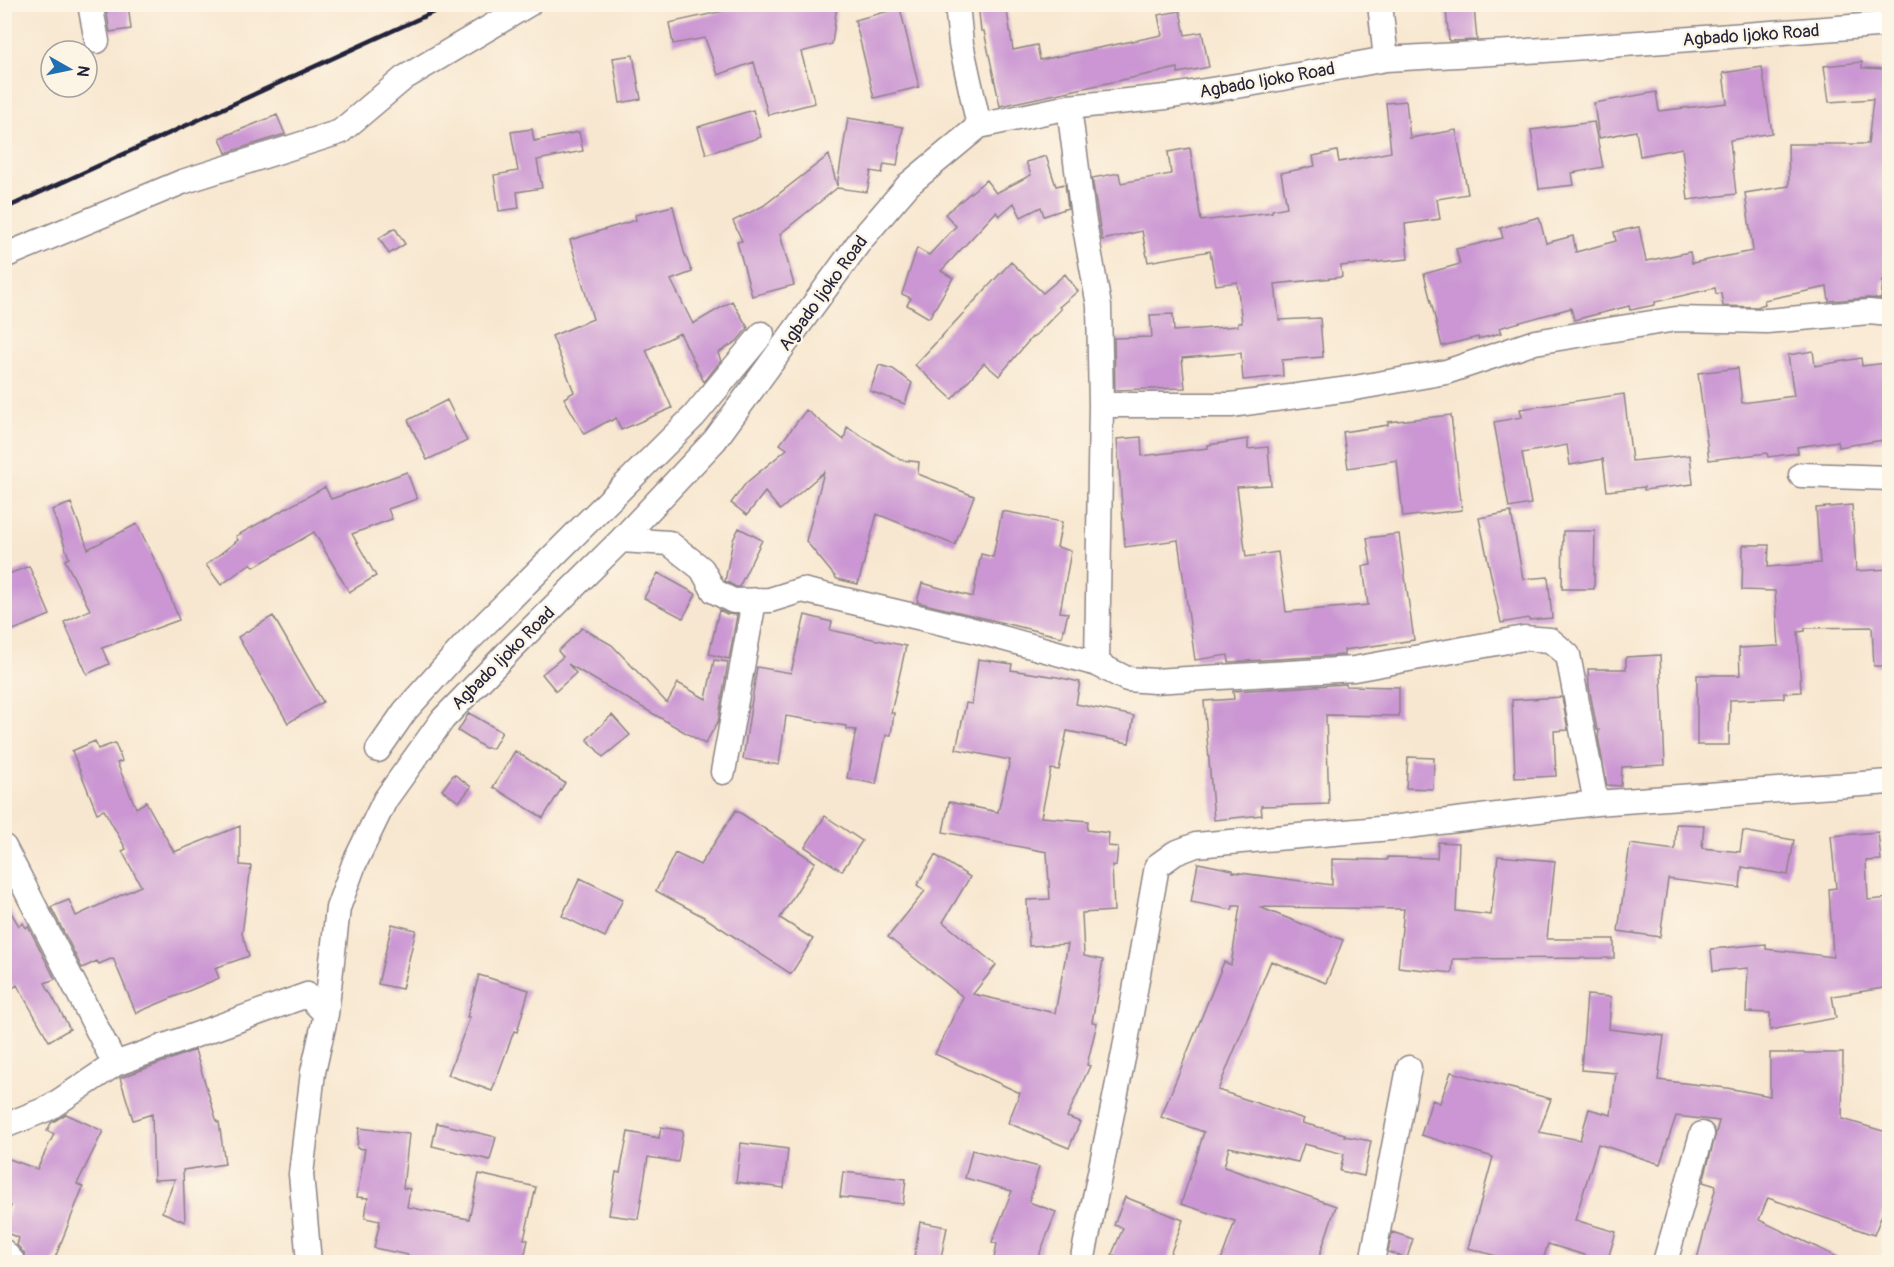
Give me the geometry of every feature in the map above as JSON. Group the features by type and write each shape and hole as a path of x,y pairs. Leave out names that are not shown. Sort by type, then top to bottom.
{"street":[{"path":"90,4 97,39"},
{"path":"4,256 182,182 340,132 404,78 529,4"},
{"path":"957,4 961,44 979,126"},
{"path":"1380,4 1386,59"},
{"name":"Agbado Ijoko Road","path":"309,1263 301,1174 313,1072 326,1014 338,908 354,864 386,800 443,719 621,540 715,440 860,241 909,184 979,126 1069,107 1166,97 1386,59 1545,50 1890,24"},
{"path":"1069,107 1083,216 1099,306 1101,405 1097,664"},
{"path":"1101,405 1231,405 1349,389 1446,372 1535,342 1676,319 1767,321 1869,312 1890,314"},
{"path":"378,750 405,711 468,641 694,416 762,334"},
{"path":"1801,475 1890,478"},
{"path":"621,540 669,543 702,569 714,591 733,601 770,600 802,590 969,629 1097,664 1127,679 1166,680 1354,669 1524,638 1550,640 1568,655 1596,803"},
{"path":"723,772 754,601"},
{"path":"1082,1263 1124,1053 1157,866 1175,853 1196,845 1391,828 1596,803 1890,782"},
{"path":"4,847 115,1064"},
{"path":"4,1126 49,1108 115,1064 307,995 326,1014"},
{"path":"1372,1263 1409,1068"},
{"path":"1665,1263 1702,1134"},
{"path":"4,1252 13,1263"}],"building":[{"path":"105,4 128,4 131,29 110,32"},
{"path":"741,4 837,4 832,44 801,52 815,103 768,115 754,62 718,75 705,38 673,44 669,23 742,7"},
{"path":"978,4 1006,4 1013,50 1037,45 1040,60 1162,35 1158,15 1180,11 1185,35 1202,32 1209,67 1178,73 1178,68 1000,106 984,31 981,31"},
{"path":"1474,7 1477,40 1449,41 1446,10"},
{"path":"900,8 919,87 874,98 855,20"},
{"path":"633,55 641,99 620,103 613,58"},
{"path":"1862,62 1862,68 1890,69 1890,281 1883,280 1881,299 1829,301 1827,287 1764,300 1765,304 1757,307 1723,306 1721,293 1716,294 1715,288 1655,302 1655,305 1630,310 1629,306 1574,320 1571,308 1499,328 1501,333 1442,346 1424,274 1460,264 1456,249 1503,238 1500,228 1539,217 1546,243 1573,236 1576,252 1616,241 1614,232 1639,227 1646,261 1690,252 1692,263 1753,251 1745,193 1789,186 1788,144 1868,144 1873,99 1829,102 1824,66"},
{"path":"1762,67 1772,133 1730,140 1736,194 1688,200 1682,148 1640,156 1636,131 1599,138 1594,103 1656,92 1659,111 1727,103 1723,73"},
{"path":"1406,101 1410,138 1456,130 1468,194 1437,199 1440,219 1405,224 1408,259 1341,266 1342,277 1275,284 1279,320 1320,318 1323,357 1282,360 1283,376 1243,380 1241,353 1182,358 1185,388 1115,390 1114,338 1152,337 1150,315 1173,314 1174,331 1238,326 1238,323 1242,323 1237,282 1216,285 1210,251 1148,262 1142,231 1102,240 1092,178 1119,173 1121,183 1171,174 1168,152 1190,148 1201,221 1272,212 1272,210 1287,207 1281,173 1315,166 1313,156 1337,151 1339,162 1391,152 1386,103"},
{"path":"753,110 761,137 706,154 698,127"},
{"path":"277,115 285,134 226,153 220,138"},
{"path":"848,118 903,127 897,166 884,164 882,173 871,171 867,192 837,188 780,234 794,285 752,296 737,242 742,241 733,221 763,206 829,155 837,186"},
{"path":"1594,122 1603,167 1572,173 1574,185 1539,189 1531,130"},
{"path":"532,129 534,141 579,132 583,151 537,160 542,188 517,192 519,208 499,211 494,175 518,171 511,132"},
{"path":"1046,156 1056,186 1065,184 1068,208 1044,216 1041,207 1021,217 1014,203 999,216 996,212 941,271 953,278 929,318 907,305 911,298 902,294 917,248 929,255 956,226 945,214 986,180 996,193 1031,175 1026,162"},
{"path":"673,206 684,252 692,272 671,280 693,324 732,301 748,328 737,341 718,353 721,361 704,382 680,333 646,350 672,408 621,430 616,418 584,434 564,398 574,392 552,336 593,319 570,240 636,220 635,215"},
{"path":"395,228 405,244 389,254 379,238"},
{"path":"1011,262 1043,293 1065,274 1078,291 1059,307 1061,309 1032,337 999,376 984,363 952,399 915,365"},
{"path":"1813,351 1815,366 1861,358 1862,366 1886,363 1890,388 1890,439 1839,447 1838,441 1797,447 1798,453 1768,457 1767,453 1709,460 1698,373 1738,368 1742,403 1794,396 1788,355"},
{"path":"879,365 893,369 912,383 905,404 870,391"},
{"path":"1624,394 1632,461 1690,455 1693,484 1644,490 1644,487 1607,491 1603,459 1570,465 1567,445 1522,453 1531,504 1509,508 1494,422 1522,417 1520,409"},
{"path":"447,400 467,441 427,460 408,420"},
{"path":"806,410 844,440 847,427 901,460 919,462 918,474 974,496 955,545 877,514 858,584 837,579 806,541 824,472 780,510 765,492 747,515 731,503 746,483 787,449 780,444"},
{"path":"1451,415 1462,510 1403,517 1397,460 1348,468 1343,432 1388,425 1388,422"},
{"path":"1141,437 1142,456 1208,448 1208,445 1248,439 1248,449 1268,447 1271,485 1237,487 1246,557 1278,552 1286,612 1368,605 1363,566 1371,565 1367,538 1399,534 1414,640 1344,650 1344,655 1229,662 1228,655 1195,660 1178,540 1125,547 1117,439"},
{"path":"407,472 417,499 388,509 392,519 352,534 376,576 349,592 314,532 254,567 251,563 221,585 206,565 238,540 236,536 325,487 331,499"},
{"path":"71,503 88,549 137,524 163,577 179,620 102,648 109,664 87,674 64,622 90,610 65,560 69,558 52,510"},
{"path":"1852,505 1856,571 1890,569 1890,666 1874,666 1872,627 1805,628 1805,631 1798,632 1801,692 1784,693 1784,698 1730,700 1729,745 1697,745 1697,675 1740,675 1739,648 1779,646 1775,591 1742,590 1743,545 1769,545 1768,567 1820,563 1816,508"},
{"path":"1002,511 1062,522 1057,547 1071,551 1060,612 1068,613 1062,637 917,602 922,583 973,597 981,554 993,557"},
{"path":"1511,512 1523,579 1548,577 1552,618 1529,620 1528,618 1501,623 1479,518"},
{"path":"739,528 762,540 739,587 736,587 725,581 733,540"},
{"path":"1563,531 1595,531 1594,589 1562,589"},
{"path":"29,566 50,615 4,634 4,576"},
{"path":"658,573 696,594 683,618 644,598"},
{"path":"719,610 737,615 729,659 709,654"},
{"path":"805,615 832,622 830,630 906,646 891,713 894,713 891,735 886,735 876,784 847,778 856,730 846,729 846,726 786,716 779,765 743,759 757,667 791,673"},
{"path":"273,616 323,702 288,723 238,637"},
{"path":"582,628 612,645 667,703 678,683 706,699 714,660 728,662 718,722 705,744 568,664 576,673 556,691 542,674 563,657 558,651"},
{"path":"1660,655 1665,765 1622,767 1621,786 1607,785 1598,737 1599,730 1597,730 1589,687 1588,669 1626,669 1626,657"},
{"path":"978,659 1012,664 1011,670 1080,682 1076,704 1134,716 1129,743 1067,731 1059,770 1051,769 1041,817 1088,821 1087,830 1109,833 1108,846 1118,847 1116,866 1112,865 1114,911 1082,913 1084,956 1103,960 1092,1022 1097,1023 1087,1065 1090,1066 1067,1117 1080,1122 1069,1148 1008,1123 1020,1093 935,1054 963,997 888,937 925,891 917,885 935,855 970,877 943,922 996,965 973,994 1055,1013 1068,944 1029,946 1027,900 1050,899 1047,852 943,832 949,802 998,812 1010,760 956,749 966,703 972,704"},
{"path":"1346,684 1346,686 1399,687 1399,716 1326,715 1329,804 1261,806 1262,815 1214,820 1204,701 1234,699 1233,691"},
{"path":"1562,697 1568,730 1554,731 1556,776 1515,778 1512,700"},
{"path":"469,713 502,732 493,748 485,748 458,731"},
{"path":"612,715 630,735 603,757 587,739"},
{"path":"95,741 98,749 115,743 122,761 117,763 136,808 146,802 174,852 240,826 240,865 251,866 242,934 249,956 215,968 219,978 136,1013 113,958 99,964 97,961 82,968 51,907 69,900 76,916 141,886 122,851 126,849 104,810 97,813 72,751"},
{"path":"515,751 565,783 543,818 493,787"},
{"path":"1408,757 1434,758 1433,789 1406,788"},
{"path":"454,774 471,787 459,802 442,790"},
{"path":"736,810 815,862 780,918 813,939 791,974 704,917 656,891 675,853 700,865"},
{"path":"825,816 862,841 842,871 805,847"},
{"path":"1676,824 1704,825 1702,848 1740,852 1743,831 1794,840 1788,875 1742,867 1740,888 1668,879 1660,937 1618,931 1630,844 1675,850"},
{"path":"1878,832 1881,860 1866,861 1868,900 1890,898 1890,987 1832,996 1836,1018 1770,1030 1770,1013 1746,1012 1748,968 1713,971 1711,949 1766,944 1766,949 1833,957 1829,889 1836,888 1831,836"},
{"path":"1438,842 1459,843 1456,911 1491,915 1498,856 1555,861 1547,939 1614,939 1614,958 1453,959 1452,973 1398,967 1404,909 1259,907 1343,940 1326,983 1271,961 1218,1090 1304,1119 1302,1123 1345,1134 1344,1136 1371,1141 1364,1176 1340,1171 1344,1154 1304,1144 1298,1162 1229,1147 1224,1167 1336,1206 1317,1263 1220,1263 1235,1221 1181,1204 1204,1132 1161,1117 1224,962 1231,965 1240,906 1233,906 1232,910 1191,902 1198,863 1233,870 1233,872 1332,885 1332,859 1437,858"},
{"path":"580,878 623,899 605,937 562,916"},
{"path":"4,901 19,926 23,923 26,928 28,926 55,979 45,983 70,1029 49,1041 17,985 13,988 4,974"},
{"path":"392,924 416,930 402,989 378,984"},
{"path":"479,975 529,990 517,1032 514,1031 492,1091 448,1075 470,1017 467,1017"},
{"path":"1587,995 1611,997 1609,1029 1664,1036 1658,1080 1727,1088 1770,1096 1770,1053 1843,1053 1842,1119 1890,1133 1890,1199 1874,1235 1768,1198 1759,1220 1850,1263 1696,1263 1716,1186 1703,1182 1719,1121 1676,1116 1660,1164 1598,1144 1575,1220 1616,1232 1607,1262 1548,1244 1542,1263 1521,1263 1468,1248 1493,1157 1421,1135 1432,1100 1440,1103 1451,1072 1551,1099 1539,1132 1580,1140 1589,1109 1611,1115 1616,1073 1581,1070"},
{"path":"195,1050 217,1122 219,1122 225,1164 183,1170 185,1222 162,1212 175,1179 154,1180 152,1114 133,1120 120,1078"},
{"path":"66,1114 103,1131 77,1184 83,1187 53,1263 27,1263 24,1253 17,1245 19,1238 4,1232 4,1224 11,1206 4,1203 4,1157 37,1169 54,1134 47,1131 51,1123"},
{"path":"437,1123 496,1137 490,1160 432,1146"},
{"path":"661,1127 683,1131 678,1162 648,1157 638,1219 609,1215 616,1172 620,1173 628,1132 659,1138"},
{"path":"359,1128 409,1134 403,1188 410,1189 407,1207 469,1219 479,1174 536,1187 524,1239 528,1240 523,1263 406,1263 408,1255 374,1248 380,1221 365,1218 368,1198 357,1197 365,1149 357,1148"},
{"path":"741,1143 788,1149 784,1188 736,1182"},
{"path":"972,1150 1039,1167 1029,1202 1056,1212 1036,1263 993,1263 997,1244 992,1242 1012,1191 965,1178"},
{"path":"843,1172 906,1179 903,1204 840,1197"},
{"path":"1125,1197 1183,1220 1167,1263 1134,1263 1112,1254 1123,1228 1114,1225"},
{"path":"920,1222 947,1227 940,1263 913,1263"},
{"path":"1392,1232 1413,1239 1407,1258 1388,1252"}],"railway":[{"path":"4,209 451,4"}]}
